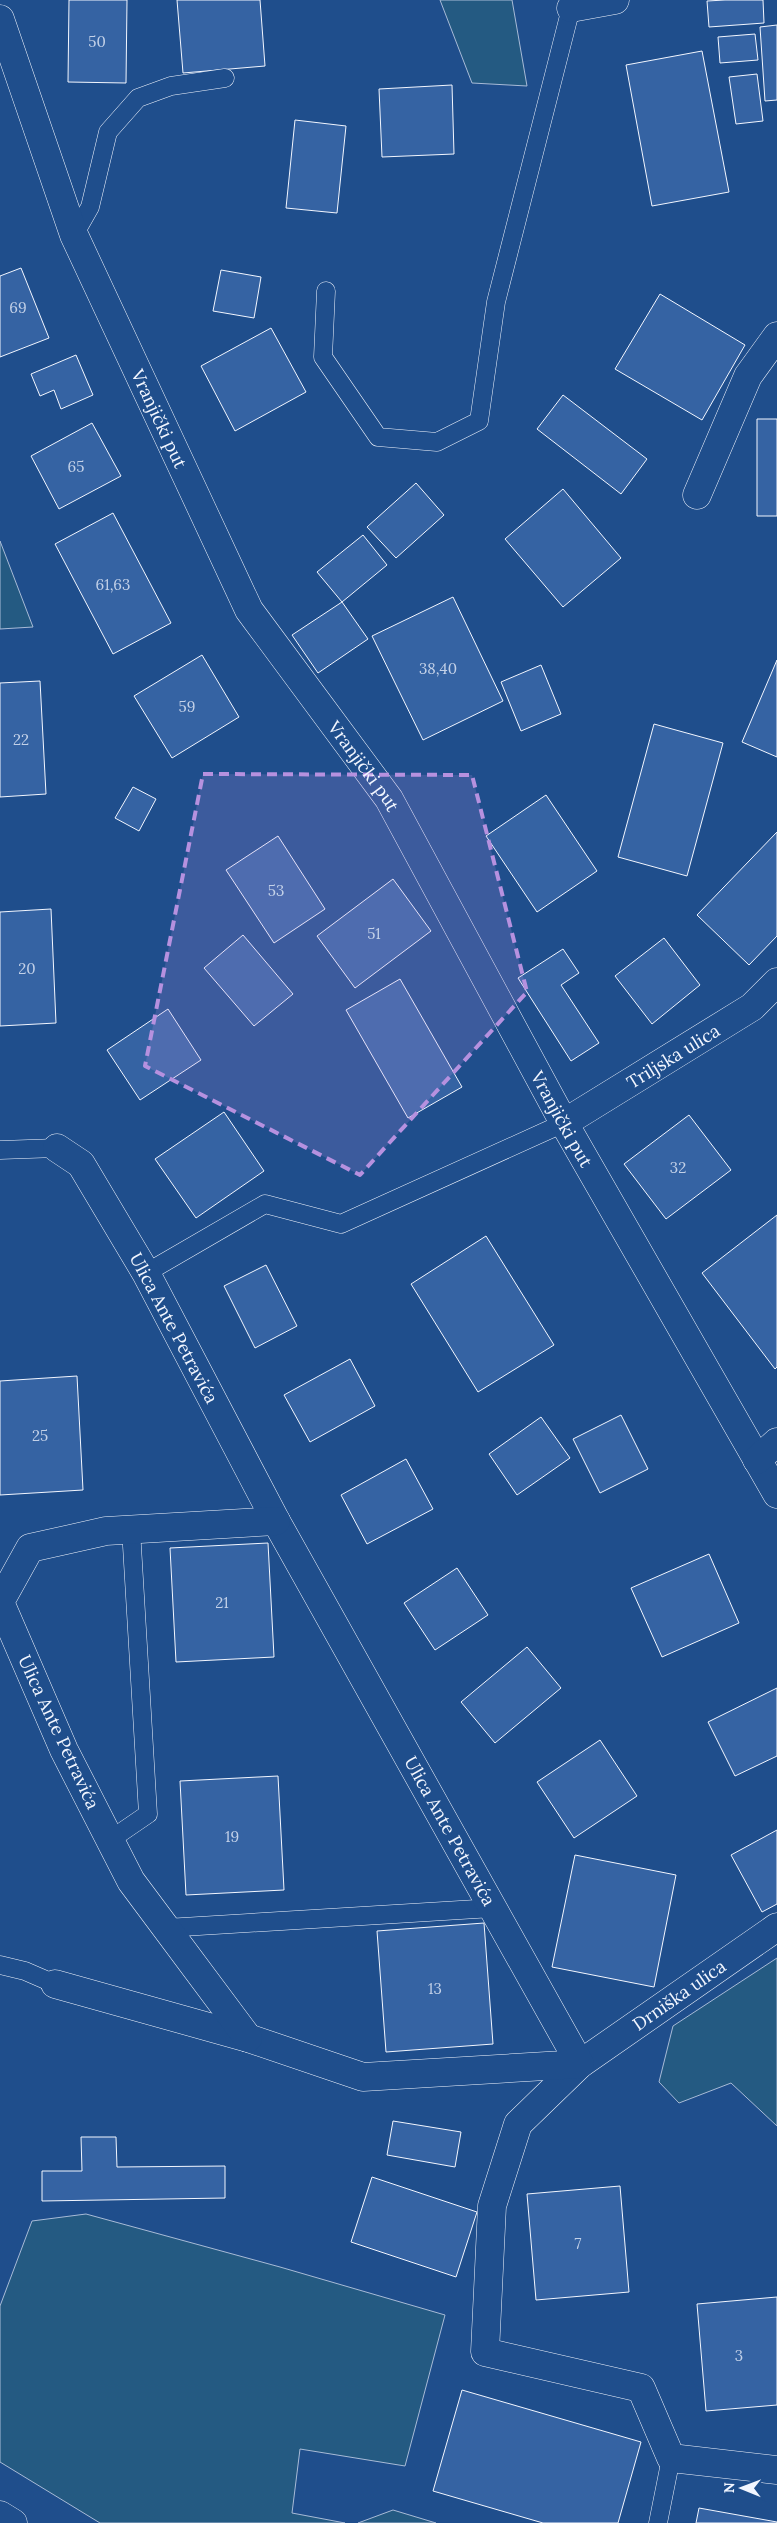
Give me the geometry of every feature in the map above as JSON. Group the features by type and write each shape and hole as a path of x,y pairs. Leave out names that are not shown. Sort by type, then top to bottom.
{"street":[{"path":"570,4 615,0"},
{"name":"Vranjički put","path":"0,19 74,235 249,610 389,799 564,1123 777,1494"},
{"path":"697,496 748,376 777,336"},
{"name":"Triljska ulica","path":"564,1123 752,1007 777,982"},
{"name":"Ulica Ante Petravića","path":"57,1148 81,1164 146,1273 276,1521 580,2064"},
{"path":"757,1460 777,1442"},
{"name":"Ulica Ante Petravića","path":"248,2038 131,1880 64,1750 0,1602 30,1548 106,1531 276,1521"},
{"name":"Drniška ulica","path":"580,2064 777,1926"},
{"path":"55,1984 248,2038 363,2078 580,2064"},
{"path":"580,2064 518,2124 492,2206 485,2352 641,2388 672,2458 777,2470"},
{"path":"0,2515 13,2523"}],"lane":[{"path":"326,291 323,357 378,437 437,442 479,421 496,302 570,4"},
{"path":"74,235 90,207 108,132 138,98 171,86 225,78"},
{"path":"146,1273 265,1204 341,1224 564,1123"},
{"path":"0,1150 57,1148"},
{"path":"110,1840 148,1814 131,1530"},
{"path":"166,1928 493,1908"},
{"path":"0,1965 25,1971 55,1984"},
{"path":"658,2523 672,2458"}],"highlighted area":[{"path":"203,774 472,775 527,992 360,1175 145,1066"}],"shaded area":[{"path":"440,0 512,0 527,86 472,83"},
{"path":"0,541 33,627 0,629"},
{"path":"777,1958 777,2126 731,2083 679,2103 659,2082 673,2026"},
{"path":"86,2214 280,2267 445,2315 405,2466 300,2449 292,2513 345,2523 100,2523 0,2462 0,2306 32,2221"},
{"path":"393,2510 436,2523 358,2523"}],"building":[{"path":"69,0 127,0 126,83 68,82"},
{"path":"177,0 260,0 265,66 183,73"},
{"path":"763,0 764,23 709,27 707,1"},
{"path":"777,25 777,100 765,101 760,27"},
{"path":"755,34 758,60 720,63 718,37"},
{"path":"702,51 729,192 652,206 626,65"},
{"path":"757,74 763,121 736,124 729,77"},
{"path":"452,85 454,154 382,157 379,89"},
{"path":"295,120 346,126 337,213 286,208"},
{"path":"21,268 49,338 0,357 0,276"},
{"path":"221,270 261,277 254,318 213,311"},
{"path":"660,294 745,345 702,420 615,369"},
{"path":"271,328 306,392 235,431 201,366"},
{"path":"76,355 93,395 61,409 54,390 40,396 31,374"},
{"path":"563,395 647,459 621,494 537,429"},
{"path":"757,419 777,419 777,516 757,516"},
{"path":"92,423 121,476 59,509 31,456"},
{"path":"416,483 444,515 396,558 367,527"},
{"path":"563,489 621,558 563,607 505,539"},
{"path":"113,513 171,623 113,654 55,544"},
{"path":"363,535 387,565 342,602 317,572"},
{"path":"453,597 503,701 423,740 372,636"},
{"path":"342,602 368,639 318,673 292,635"},
{"path":"202,655 239,717 172,758 134,696"},
{"path":"777,660 777,757 742,742"},
{"path":"541,665 561,714 521,731 501,682"},
{"path":"40,681 46,794 0,797 0,683"},
{"path":"654,724 723,743 687,876 618,857"},
{"path":"133,787 156,799 139,831 115,818"},
{"path":"546,795 597,871 537,912 486,836"},
{"path":"777,832 777,936 749,965 697,915"},
{"path":"278,836 325,909 274,943 226,870"},
{"path":"393,879 431,931 355,988 317,936"},
{"path":"51,909 56,1023 0,1026 0,912"},
{"path":"243,935 293,994 254,1026 204,968"},
{"path":"664,938 700,985 652,1024 615,976"},
{"path":"563,949 579,973 561,985 599,1043 571,1061 518,978"},
{"path":"400,979 462,1087 408,1118 346,1010"},
{"path":"168,1009 201,1060 140,1100 107,1050"},
{"path":"224,1112 264,1171 196,1218 155,1159"},
{"path":"689,1115 731,1170 666,1219 624,1164"},
{"path":"777,1215 777,1367 775,1369 702,1273"},
{"path":"486,1236 554,1345 478,1392 411,1284"},
{"path":"266,1265 297,1326 255,1348 224,1286"},
{"path":"350,1359 375,1406 310,1442 284,1395"},
{"path":"77,1376 83,1490 0,1495 0,1381"},
{"path":"621,1415 648,1469 600,1493 573,1439"},
{"path":"541,1417 570,1458 517,1495 489,1454"},
{"path":"406,1459 433,1509 367,1544 341,1495"},
{"path":"268,1543 274,1657 176,1662 170,1548"},
{"path":"709,1554 739,1623 662,1657 631,1588"},
{"path":"457,1568 488,1615 435,1650 404,1603"},
{"path":"527,1647 561,1688 495,1743 461,1702"},
{"path":"777,1688 777,1756 735,1776 708,1722"},
{"path":"600,1740 637,1796 574,1838 537,1782"},
{"path":"278,1776 284,1890 186,1895 180,1781"},
{"path":"777,1830 777,1904 762,1912 731,1855"},
{"path":"575,1855 676,1875 654,1987 552,1967"},
{"path":"484,1923 493,2044 386,2052 377,1931"},
{"path":"393,2121 461,2132 455,2167 387,2155"},
{"path":"81,2137 116,2137 117,2167 225,2166 225,2198 42,2201 42,2171 82,2171"},
{"path":"372,2177 477,2212 456,2277 351,2242"},
{"path":"620,2186 629,2292 536,2300 527,2194"},
{"path":"777,2297 777,2405 706,2411 697,2304"},
{"path":"462,2390 641,2442 618,2523 543,2523 433,2491"},
{"path":"699,2508 777,2522 777,2523 696,2523"}]}
